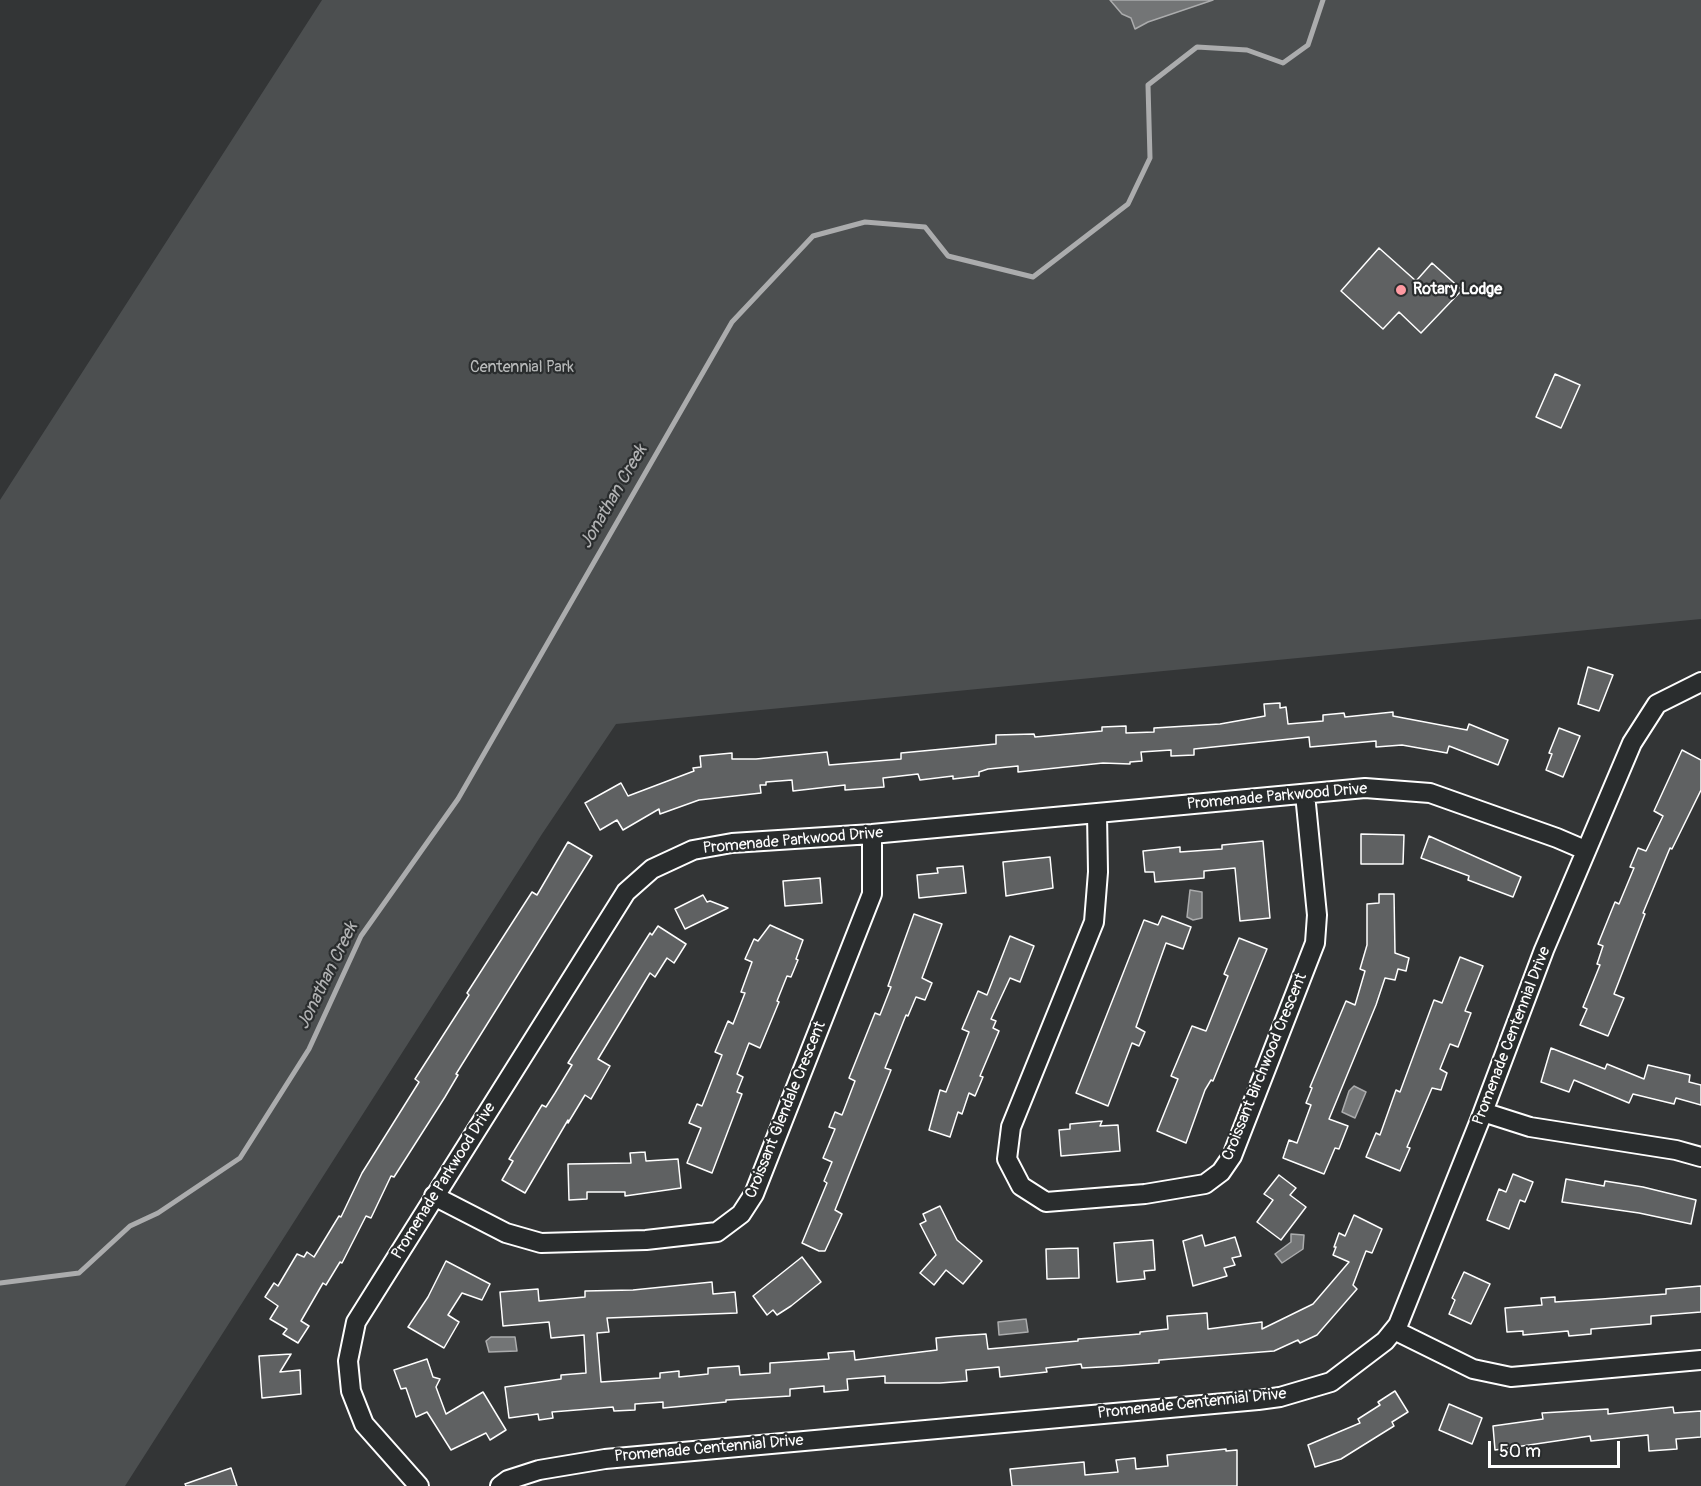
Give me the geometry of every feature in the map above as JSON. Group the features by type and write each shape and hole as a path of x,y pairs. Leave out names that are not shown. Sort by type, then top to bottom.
{"street":[{"name":"Promenade Centennial Drive","path":"500,1486 508,1480 539,1470 605,1459 1280,1397 1331,1382 1384,1341 1394,1330 1483,1112 1585,850 1632,743 1657,704 1701,682"},
{"name":"Promenade Parkwood Drive","path":"419,1486 364,1424 351,1391 348,1361 356,1322 626,892 652,869 693,850 732,843 872,834 1365,788 1430,793 1585,850"},
{"name":"Croissant Birchwood Crescent","path":"1096,814 1098,872 1094,922 1011,1127 1007,1159 1021,1186 1046,1202 1145,1194 1204,1184 1221,1172 1232,1156 1315,943 1317,915 1305,794"},
{"name":"Croissant Glendale Crescent","path":"434,1196 506,1233 541,1243 646,1240 717,1232 741,1214 754,1194 872,894 872,834"},
{"path":"1483,1112 1530,1127 1676,1150 1701,1157"},
{"path":"1394,1330 1473,1368 1511,1377 1701,1360"}],"green space":[{"name":"Centennial Park","path":"322,0 1701,0 1701,619 616,724 542,834 125,1486 0,1486 0,500"}],"shaded area":[{"path":"1110,0 1213,0 1148,22 1135,29 1131,18 1122,14"},
{"path":"1190,890 1202,892 1202,918 1193,920 1187,917"},
{"path":"1354,1086 1366,1092 1355,1118 1342,1112 1349,1091"},
{"path":"1291,1234 1304,1235 1303,1249 1282,1263 1275,1254 1291,1242"},
{"path":"1026,1319 1028,1332 999,1335 998,1322"},
{"path":"491,1337 515,1337 517,1351 489,1352 486,1341"}],"building":[{"name":"Rotary Lodge","path":"1379,248 1416,281 1432,263 1462,290 1421,333 1399,312 1383,329 1341,291"},
{"path":"1555,374 1580,385 1561,428 1536,417"},
{"path":"1588,667 1613,675 1599,711 1578,704"},
{"path":"1280,703 1280,708 1286,707 1288,724 1323,721 1323,715 1344,713 1345,717 1393,712 1393,716 1467,730 1469,724 1508,740 1498,765 1449,746 1447,753 1402,745 1376,747 1376,741 1310,747 1309,737 1194,749 1194,755 1171,756 1171,750 1141,752 1142,761 1130,762 1130,764 1103,763 1018,772 1018,766 988,769 979,772 979,776 953,779 953,776 920,780 918,774 883,778 884,787 845,790 845,785 793,791 792,780 766,782 766,785 760,785 761,793 699,800 660,814 659,809 623,830 617,820 600,830 585,803 621,783 628,796 694,771 693,768 701,767 700,756 732,753 732,759 756,759 827,752 829,765 901,759 901,753 996,744 996,735 1034,734 1035,737 1102,731 1102,727 1126,726 1126,733 1154,732 1154,728 1220,724 1265,716 1264,704"},
{"path":"1559,728 1580,736 1563,777 1546,770 1552,754 1549,753"},
{"path":"1682,750 1701,760 1701,790 1672,849 1670,848 1643,913 1645,914 1614,994 1624,998 1608,1036 1580,1025 1587,1009 1583,1007 1600,965 1597,964 1603,946 1598,944 1615,902 1619,904 1634,868 1630,867 1638,848 1646,851 1663,816 1654,811"},
{"path":"1361,834 1404,835 1403,864 1361,864"},
{"path":"1429,836 1521,877 1513,897 1468,880 1469,876 1421,858"},
{"path":"1263,841 1270,918 1240,921 1235,868 1204,871 1204,878 1155,882 1154,872 1145,872 1143,851 1180,847 1180,852 1222,849 1222,845"},
{"path":"568,842 592,856 456,1074 458,1075 445,1097 394,1177 391,1176 371,1218 366,1216 342,1263 340,1262 326,1285 323,1283 301,1321 309,1326 298,1343 283,1334 287,1329 270,1319 278,1306 265,1297 274,1283 278,1286 297,1254 304,1257 307,1252 314,1257 339,1216 341,1217 362,1173 419,1082 415,1079 469,995 467,993 532,892 537,895"},
{"path":"1050,857 1053,888 1006,896 1003,862"},
{"path":"963,866 966,893 919,898 917,875 938,873 937,868"},
{"path":"820,878 822,903 785,906 783,881"},
{"path":"1379,894 1394,894 1395,953 1409,958 1406,971 1398,969 1395,980 1385,978 1329,1119 1348,1126 1339,1149 1335,1148 1324,1174 1283,1158 1289,1140 1297,1143 1311,1105 1306,1103 1312,1088 1310,1087 1346,1001 1355,1005 1365,971 1360,969 1367,945 1367,904 1379,903"},
{"path":"703,895 707,902 728,908 685,929 675,909"},
{"path":"914,914 942,924 922,978 932,983 925,1000 916,997 908,1016 906,1015 885,1068 891,1070 835,1210 842,1214 825,1251 819,1251 802,1243 827,1183 824,1181 832,1162 823,1158 835,1129 829,1127 835,1112 842,1115 855,1081 849,1078 875,1013 880,1015"},
{"path":"1162,916 1191,927 1183,949 1166,943 1136,1027 1145,1032 1139,1046 1132,1043 1108,1106 1076,1093 1144,920 1158,925"},
{"path":"770,925 803,940 796,959 798,960 791,977 787,976 760,1048 749,1043 737,1074 743,1077 737,1092 742,1094 712,1173 687,1163 701,1128 689,1123 697,1104 702,1106 722,1055 715,1052 728,1021 733,1024 745,993 741,992 752,962 745,959 754,939 758,941"},
{"path":"658,926 686,944 674,963 667,958 655,977 650,973 598,1059 610,1066 591,1099 585,1095 568,1123 568,1120 525,1193 502,1180 513,1161 509,1159 542,1105 546,1107 555,1093 572,1065 568,1063 650,933 652,935"},
{"path":"1010,936 1034,946 1020,982 1010,978 991,1019 996,1021 993,1028 999,1031 980,1076 983,1077 975,1096 969,1093 962,1114 958,1112 950,1137 929,1130 940,1090 946,1092 969,1032 962,1029 978,991 987,995"},
{"path":"1239,938 1267,949 1213,1081 1211,1080 1205,1090 1186,1143 1157,1131 1178,1079 1171,1076 1192,1026 1206,1031 1228,976 1224,974"},
{"path":"1460,957 1483,966 1465,1011 1471,1013 1458,1047 1450,1044 1440,1069 1447,1073 1441,1090 1432,1088 1407,1147 1410,1148 1400,1171 1366,1157 1376,1133 1380,1135 1396,1090 1400,1092 1434,1000 1442,1003"},
{"path":"1551,1048 1605,1069 1607,1064 1644,1079 1648,1065 1690,1075 1689,1082 1701,1085 1701,1105 1676,1098 1674,1104 1633,1094 1629,1103 1574,1080 1569,1092 1541,1082"},
{"path":"1102,1121 1100,1126 1118,1125 1120,1151 1061,1156 1059,1130 1070,1129 1070,1124"},
{"path":"645,1152 646,1161 678,1159 681,1188 625,1196 625,1192 587,1192 587,1199 569,1200 568,1164 631,1163 630,1153"},
{"path":"1513,1174 1533,1182 1525,1202 1520,1200 1509,1229 1487,1220 1499,1189 1506,1192"},
{"path":"1279,1175 1296,1188 1290,1195 1306,1207 1281,1240 1257,1222 1273,1200 1264,1194"},
{"path":"1566,1179 1604,1186 1605,1181 1643,1187 1696,1200 1691,1224 1639,1213 1562,1202"},
{"path":"940,1206 957,1240 982,1261 963,1284 946,1270 934,1285 920,1273 936,1255 920,1224 926,1221 923,1214"},
{"path":"1354,1215 1382,1229 1372,1253 1366,1251 1353,1285 1357,1289 1317,1335 1300,1343 1298,1340 1274,1351 1159,1360 1159,1363 1119,1366 1082,1368 1081,1364 1046,1368 1047,1372 1000,1377 999,1367 966,1370 967,1381 940,1383 885,1383 885,1376 847,1379 848,1390 824,1392 824,1386 790,1389 790,1396 726,1400 726,1402 663,1408 663,1402 635,1404 635,1410 614,1411 613,1407 552,1412 553,1418 539,1420 538,1414 509,1418 505,1387 561,1379 561,1375 586,1373 584,1335 551,1338 549,1322 503,1326 500,1292 538,1289 539,1301 585,1297 585,1291 633,1290 712,1282 713,1294 735,1292 737,1313 607,1318 609,1332 597,1333 601,1382 660,1378 660,1373 679,1371 679,1377 708,1374 708,1368 739,1366 740,1375 770,1373 770,1363 829,1359 828,1353 854,1351 855,1360 937,1350 936,1338 957,1336 986,1334 988,1349 1140,1334 1140,1332 1168,1329 1167,1316 1207,1313 1208,1329 1262,1322 1262,1329 1313,1304 1349,1262 1333,1255 1339,1233 1345,1236"},
{"path":"1202,1235 1205,1246 1235,1237 1241,1256 1232,1258 1235,1265 1224,1268 1227,1276 1193,1286 1183,1241"},
{"path":"1153,1240 1155,1270 1144,1271 1145,1279 1117,1282 1114,1243"},
{"path":"1078,1248 1079,1278 1047,1279 1046,1249"},
{"path":"802,1257 821,1282 777,1315 773,1310 767,1315 753,1296"},
{"path":"446,1261 490,1284 482,1300 462,1293 448,1315 459,1322 444,1348 408,1327 428,1297"},
{"path":"1464,1272 1490,1284 1471,1324 1449,1314 1455,1300 1452,1298"},
{"path":"1701,1286 1701,1312 1651,1316 1651,1324 1591,1329 1591,1334 1569,1336 1568,1331 1523,1335 1523,1331 1507,1332 1505,1308 1542,1305 1541,1298 1555,1297 1555,1302 1602,1299 1666,1294 1666,1289"},
{"path":"291,1354 280,1372 300,1370 301,1394 262,1398 259,1356"},
{"path":"427,1359 433,1377 440,1379 436,1387 446,1414 483,1392 506,1430 490,1440 486,1433 451,1450 427,1412 416,1417 406,1388 401,1389 394,1370"},
{"path":"1395,1391 1408,1412 1392,1422 1394,1426 1341,1459 1315,1467 1308,1445 1360,1423 1358,1419 1380,1405 1378,1402"},
{"path":"1449,1404 1482,1418 1472,1444 1439,1430"},
{"path":"1673,1407 1674,1413 1701,1411 1701,1437 1676,1439 1677,1449 1649,1451 1648,1435 1591,1441 1590,1436 1495,1450 1493,1426 1543,1419 1542,1413 1608,1409 1608,1414"},
{"path":"1226,1449 1226,1451 1237,1450 1237,1486 1012,1486 1010,1469 1084,1462 1085,1475 1118,1472 1116,1460 1135,1458 1136,1469 1168,1466 1167,1455"},
{"path":"231,1468 237,1486 186,1486 185,1484"}],"waterway":[{"name":"Jonathan Creek","path":"0,1283 79,1273 130,1226 158,1213 240,1158 309,1049 361,936 458,799 732,322 813,236 865,222 925,227 948,256 1033,277 1128,204 1150,158 1148,85 1197,47 1247,50 1283,63 1308,45 1323,0"}],"place":[{"name":"Rotary Lodge","path":"1401,290"}]}
